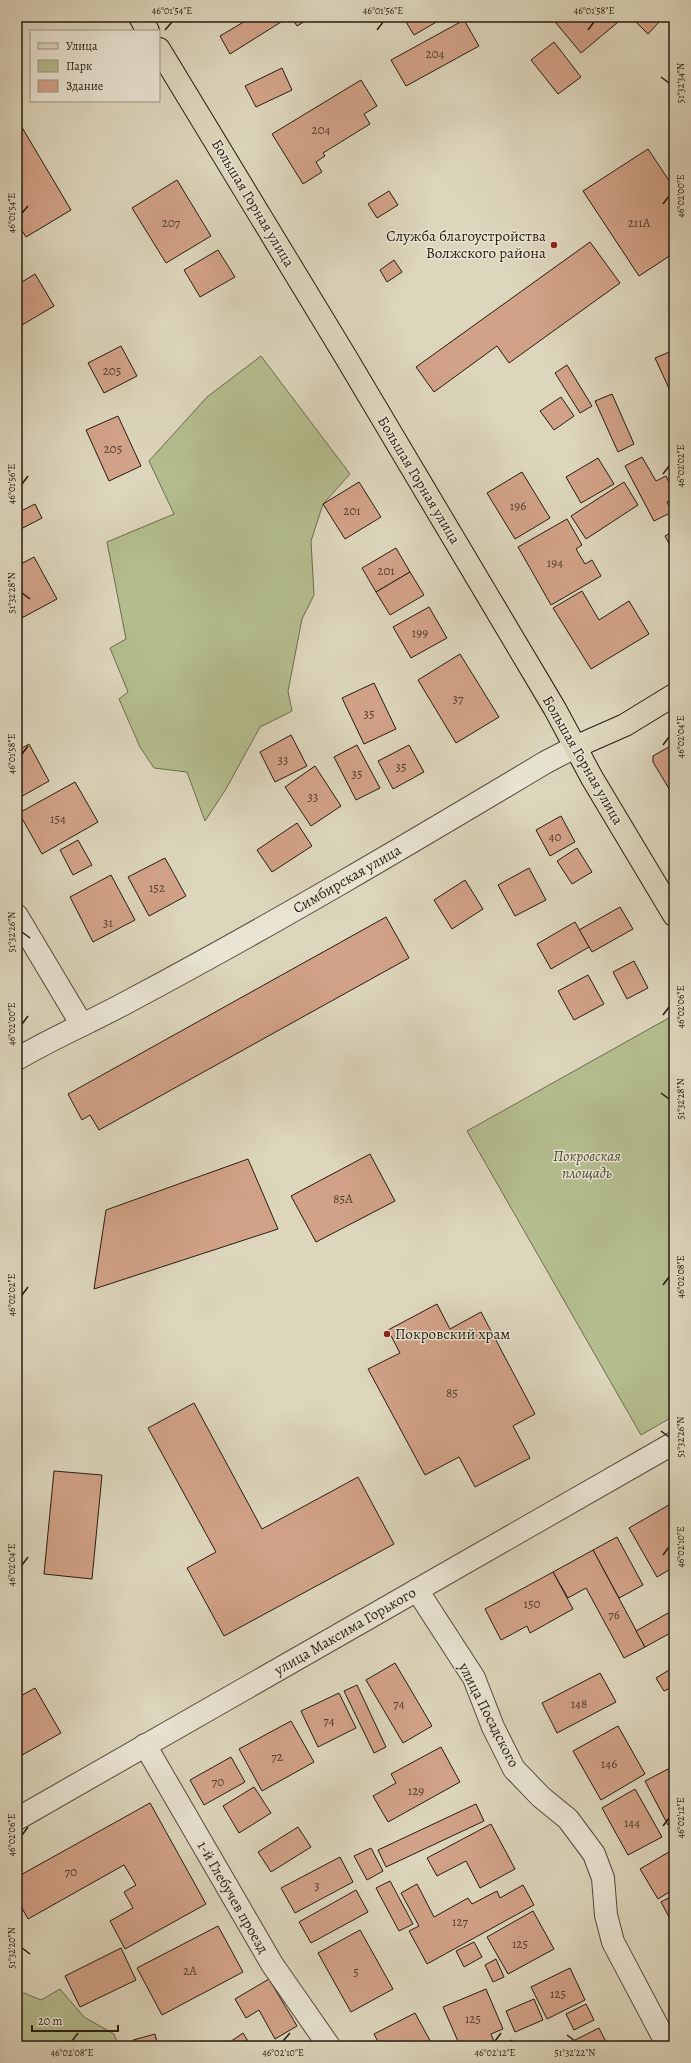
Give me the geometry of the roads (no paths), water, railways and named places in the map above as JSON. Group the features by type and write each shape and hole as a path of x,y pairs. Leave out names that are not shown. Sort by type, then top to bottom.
{"main road":[{"path":"140,17 147,30"},
{"name":"Большая Горная улица","path":"160,51 344,354 551,702 592,778 674,915"},
{"name":"Симбирская улица","path":"575,747 625,725 674,695"}],"street":[{"name":"Симбирская улица","path":"17,1059 48,1041 130,1001 366,870 546,762 575,747"},
{"path":"17,916 82,1025"},
{"name":"улица Максима Горького","path":"17,1819 674,1443"},
{"name":"улица Посадского","path":"417,1590 474,1678 493,1727 514,1769 541,1797 568,1819 594,1854 603,1878 606,1915 613,1942 668,2046"},
{"name":"1-й Глебучев проезд","path":"144,1745 272,1964 329,2046"}],"place":[{"name":"Служба благоустройства Волжского района","path":"554,245"},
{"name":"Покровский храм","path":"387,1334"}],"park label":[{"name":"Покровская площадь","path":"587,1164"}]}
